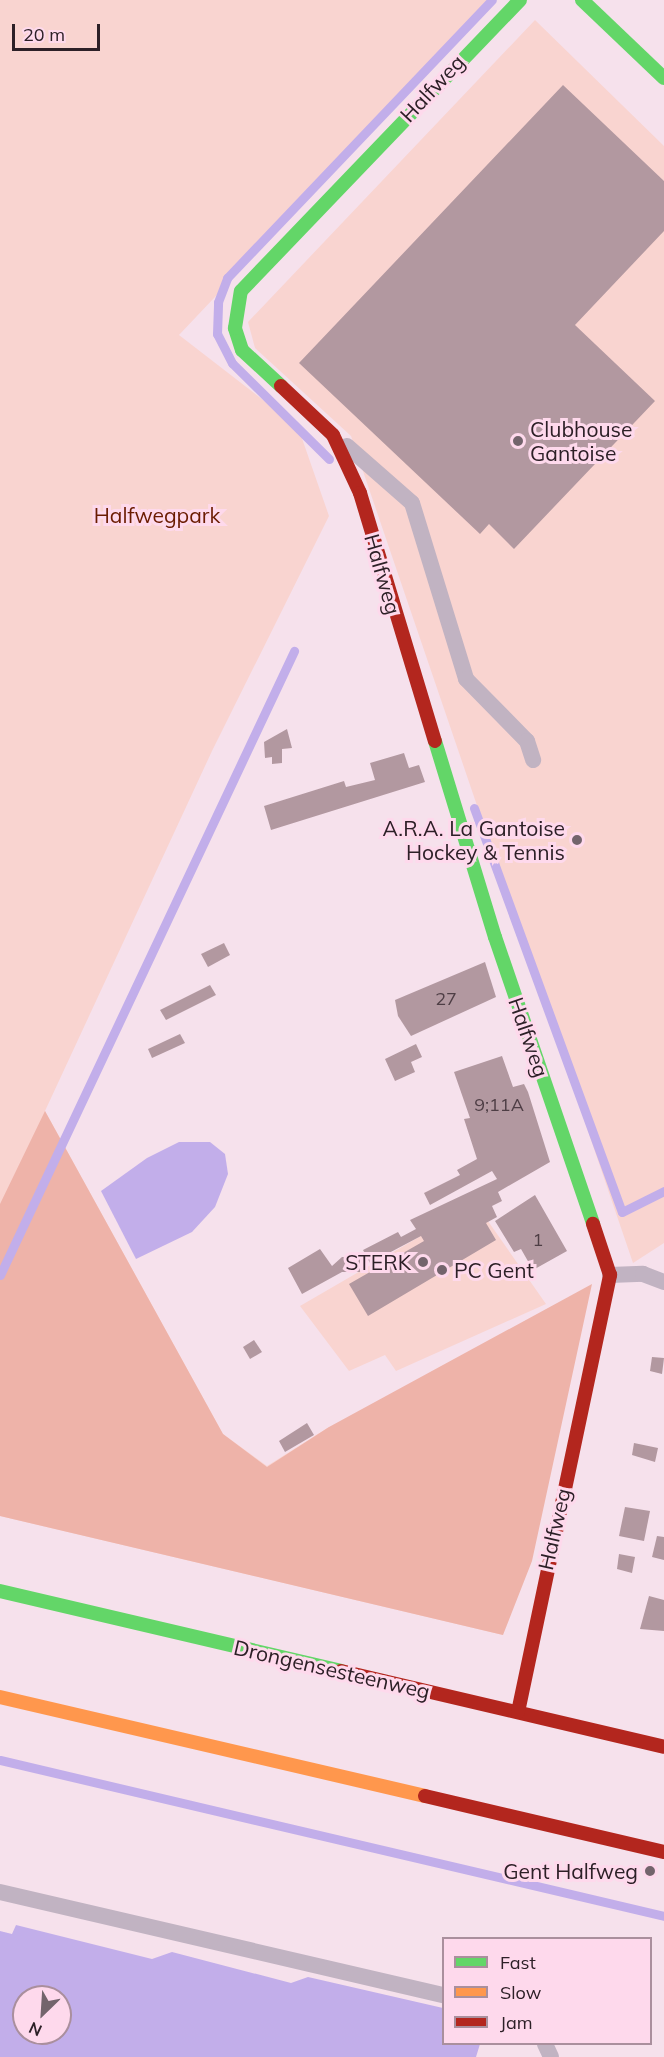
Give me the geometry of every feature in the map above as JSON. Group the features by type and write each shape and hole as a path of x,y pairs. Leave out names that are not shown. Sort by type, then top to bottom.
{"main road":[{"name":"Halfweg","path":"518,1712 610,1275 492,926 360,492 333,435 242,350 235,328 241,291 484,34 520,0"},
{"path":"582,0 664,78"},
{"name":"Drongensesteenweg","path":"0,1591 664,1747"},
{"path":"0,1697 664,1852"}],"lane":[{"path":"333,435 412,503 466,679 526,741 533,759"},
{"path":"610,1275 643,1274 664,1282"},
{"path":"0,1892 442,1995"}],"green space":[{"name":"Halfwegpark","path":"0,0 489,0 391,111 179,335 298,427 329,516 212,751 45,1111 223,1434 267,1466 329,1427 503,1635 0,1516"},
{"name":"A.R.A. La Gantoise Hockey & Tennis","path":"535,20 664,146 664,1243 633,1263 351,436 255,348 248,322"},
{"name":"PC Gent","path":"476,1204 546,1304 396,1371 385,1355 349,1371 300,1306"}],"shaded area":[{"path":"45,1111 223,1434 267,1467 329,1427 592,1284 532,1561 503,1635 0,1516 0,1204"},
{"path":"179,1142 210,1142 225,1154 228,1174 215,1207 192,1232 136,1259 101,1191 147,1158"},
{"path":"16,1925 152,1959 172,1952 291,1983 308,1977 442,2008 442,2045 480,2045 476,2057 0,2057 0,1931 12,1934"}],"building":[{"path":"563,85 664,181 664,231 575,325 655,401 514,549 489,524 480,534 299,363"},
{"path":"287,729 292,748 282,749 282,763 272,764 272,757 265,758 264,742"},
{"path":"404,753 409,768 419,765 425,782 271,830 264,806 344,781 346,787 375,780 370,763"},
{"path":"224,943 230,955 208,967 201,954"},
{"path":"485,962 496,997 411,1036 398,1016 395,1000"},
{"path":"210,985 216,995 166,1020 160,1010"},
{"path":"180,1034 185,1043 152,1058 148,1049"},
{"path":"416,1044 422,1057 411,1062 415,1072 395,1081 385,1059"},
{"path":"502,1056 513,1087 524,1084 528,1092 550,1162 498,1192 502,1201 492,1206 497,1217 486,1223 496,1240 368,1316 349,1284 424,1241 421,1236 370,1263 363,1250 398,1232 401,1237 416,1229 410,1220 497,1179 492,1171 430,1205 424,1193 460,1175 457,1170 477,1159 464,1119 470,1118 454,1072"},
{"path":"535,1195 567,1251 533,1270 521,1249 514,1252 495,1221"},
{"path":"320,1249 332,1266 342,1257 360,1257 360,1272 342,1272 302,1294 288,1268"},
{"path":"254,1340 262,1352 250,1359 243,1347"},
{"path":"652,1357 664,1358 662,1374 650,1371"},
{"path":"307,1423 314,1435 285,1452 279,1441"},
{"path":"634,1443 658,1448 655,1462 632,1455"},
{"path":"625,1507 650,1511 644,1541 619,1536"},
{"path":"657,1536 664,1537 664,1560 652,1557"},
{"path":"619,1554 635,1557 632,1573 617,1569"},
{"path":"649,1596 664,1600 664,1631 640,1629"}],"waterway":[{"path":"329,459 232,363 217,334 218,302 227,278 492,0"},
{"path":"0,1275 294,651"},
{"path":"474,808 622,1212 664,1191"},
{"path":"0,1760 664,1916"}],"traffic: fast":[{"path":"281,386 242,350 235,328 241,291 520,0"},
{"path":"582,0 664,78"},
{"path":"435,741 495,937 593,1224"},
{"path":"0,1591 341,1671"}],"traffic: slow":[{"path":"0,1697 425,1796"}],"traffic: jam":[{"path":"281,386 333,435 360,493 435,741"},
{"path":"518,1712 610,1275 593,1224"},
{"path":"341,1671 664,1747"},
{"path":"425,1796 664,1852"}],"place":[{"name":"Clubhouse Gantoise","path":"518,441"},
{"name":"A.R.A. La Gantoise Hockey & Tennis","path":"577,840"},
{"name":"STERK","path":"423,1262"},
{"name":"PC Gent","path":"442,1270"},
{"name":"Gent Halfweg","path":"650,1871"}]}
